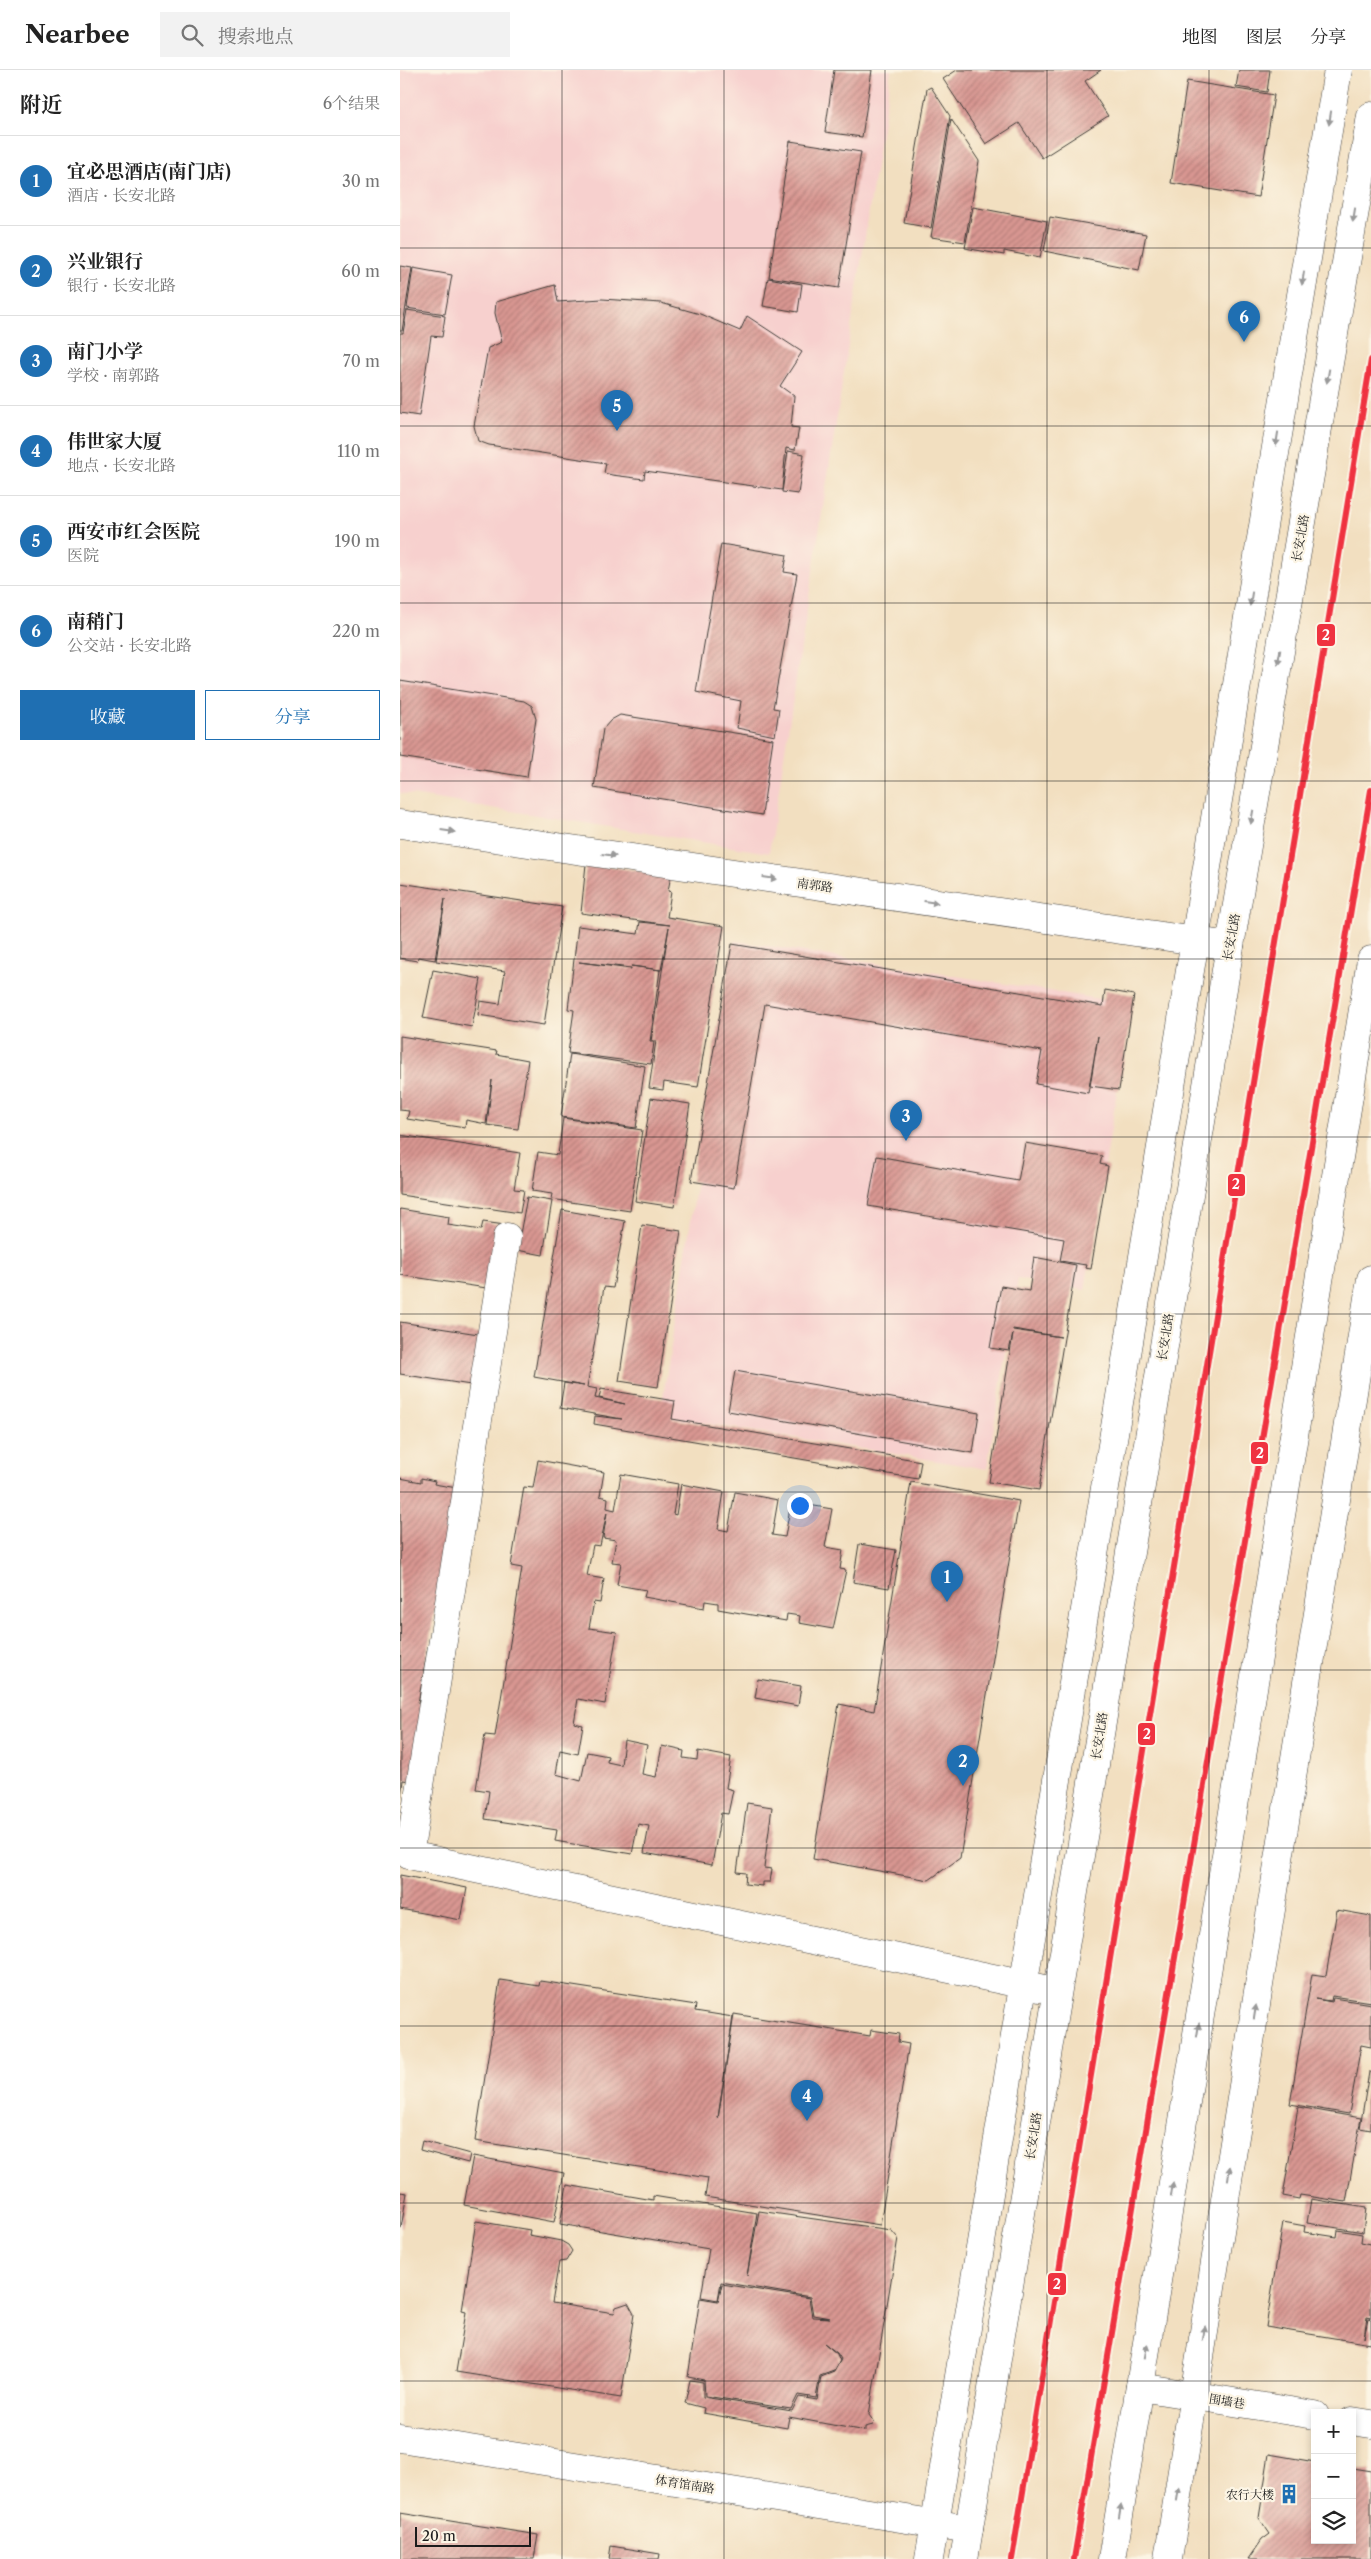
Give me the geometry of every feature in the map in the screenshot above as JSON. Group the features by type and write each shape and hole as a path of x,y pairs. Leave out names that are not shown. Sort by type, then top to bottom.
{"street":[{"path":"928,2559 936,2524 1338,70"},
{"name":"长安北路","path":"964,2559 1230,946 1371,116"},
{"name":"南郭路","path":"400,824 1230,946"},
{"path":"1112,2559 1368,998 1371,960"},
{"path":"507,1237 409,1855 1057,1991"},
{"path":"1168,2559 1371,1279"},
{"name":"围墙巷","path":"1140,2387 1311,2414"},
{"path":"1356,2422 1371,2424"},
{"name":"体育馆南路","path":"400,2438 969,2529"}],"shaded area":[{"path":"400,70 891,70 769,853 400,793"},
{"path":"735,941 1131,1004 1085,1290 1018,1279 987,1469 660,1416"}],"building":[{"path":"834,70 872,70 862,137 825,132"},
{"path":"957,70 1101,70 1085,81 1108,116 1042,158 1019,123 986,144 943,79"},
{"path":"1239,70 1270,70 1267,92 1236,87"},
{"path":"1187,81 1274,95 1258,197 1171,183"},
{"path":"931,87 950,116 931,228 904,223 927,89"},
{"path":"951,119 979,161 965,242 931,237"},
{"path":"790,141 861,152 839,288 769,277"},
{"path":"973,207 1047,221 1040,258 1004,251 1004,255 965,248"},
{"path":"1050,217 1146,234 1139,270 1044,251"},
{"path":"400,266 412,268 402,331 400,331"},
{"path":"413,268 452,275 445,314 407,308"},
{"path":"768,278 802,284 798,312 763,306"},
{"path":"555,285 558,302 602,299 661,303 700,314 740,331 747,316 802,352 780,386 794,396 791,427 799,428 795,450 786,448 782,490 645,471 644,479 612,475 604,473 606,463 489,445 478,441 474,426 488,348 502,342 495,313 496,302"},
{"path":"407,310 445,316 442,337 431,336 419,416 400,413 400,333 403,333"},
{"path":"788,451 804,454 798,494 782,492"},
{"path":"721,544 787,555 784,572 797,574 773,708 779,709 775,736 737,728 741,701 696,692"},
{"path":"400,681 524,701 532,706 536,719 527,777 400,757"},
{"path":"620,715 773,739 762,815 594,788 603,729 611,720"},
{"path":"586,864 671,875 668,891 671,892 667,917 724,926 698,1087 664,1082 663,1090 649,1088 656,1041 651,1041 669,927 661,970 631,966 660,970 650,1042 654,1042 651,1064 568,1053 574,1010 568,1009 578,926 638,934 640,922 670,925 581,913","holes":["579,962 631,968 631,969"]},
{"path":"400,883 562,907 544,1025 478,1015 480,1001 500,1004 505,971 436,961 445,899 435,960 418,957 417,961 400,958"},
{"path":"732,944 1103,1006 1105,990 1134,995 1119,1090 1090,1086 1098,1036 1088,1093 1036,1084 1042,1051 765,1004 734,1188 691,1181"},
{"path":"433,970 481,979 472,1027 423,1018"},
{"path":"400,1036 497,1051 496,1054 528,1060 518,1129 487,1125 492,1080 486,1124 466,1120 465,1128 407,1119 409,1111 400,1110"},
{"path":"570,1054 645,1066 636,1128 561,1117"},
{"path":"651,1098 690,1104 674,1207 635,1201"},
{"path":"563,1118 642,1130 630,1211 551,1199 552,1194 532,1191 538,1152 558,1155"},
{"path":"400,1135 520,1153 514,1189 524,1190 520,1213 400,1195"},
{"path":"1025,1143 1102,1156 1100,1164 1108,1166 1091,1269 1085,1268 1086,1265 1060,1261 1064,1239 868,1206 877,1156 1018,1181"},
{"path":"527,1197 552,1201 543,1255 517,1250"},
{"path":"400,1209 449,1217 448,1225 481,1230 483,1222 505,1225 493,1289 400,1275"},
{"path":"562,1210 625,1221 613,1288 604,1287 587,1387 597,1389 595,1398 625,1404 599,1398 601,1389 675,1401 672,1419 921,1461 918,1479 594,1424 595,1416 622,1419 560,1408 564,1383 584,1386 534,1377"},
{"path":"642,1225 681,1231 658,1387 619,1381"},
{"path":"1034,1257 1076,1265 1039,1490 989,1482 1013,1334 1009,1351 990,1348 1001,1286 1029,1291","holes":["1013,1329 1061,1337 1013,1330"]},
{"path":"400,1322 485,1335 477,1386 400,1374"},
{"path":"735,1371 979,1413 973,1453 728,1411"},
{"path":"538,1460 604,1472 600,1496 608,1498 607,1508 615,1510 621,1474 678,1484 673,1514 676,1515 681,1484 724,1492 718,1529 728,1531 735,1492 778,1500 772,1535 785,1537 791,1502 832,1509 825,1547 843,1550 840,1569 846,1570 833,1629 799,1623 800,1616 787,1614 786,1621 718,1609 718,1603 705,1601 704,1608 644,1597 646,1590 617,1585 621,1563 612,1562 616,1540 603,1538 607,1512 600,1546 593,1545 587,1576 604,1579 600,1603 594,1602 589,1628 617,1632 605,1704 578,1699 574,1723 583,1725 578,1754 560,1750 556,1774 581,1781 587,1752 608,1756 607,1762 621,1765 624,1740 647,1745 642,1774 656,1777 662,1746 684,1751 683,1758 697,1760 698,1751 731,1757 726,1788 733,1790 728,1814 721,1813 712,1865 644,1853 649,1826 638,1824 632,1854 555,1841 557,1830 485,1819 489,1791 476,1789 485,1735 495,1736 522,1568 511,1566 524,1487 533,1488"},
{"path":"400,1478 421,1482 421,1478 435,1481 434,1484 457,1488 418,1703 429,1705 416,1782 403,1780 401,1796"},
{"path":"911,1482 1019,1501 960,1858 929,1880 813,1859 839,1704 874,1711"},
{"path":"859,1544 896,1550 889,1588 853,1582"},
{"path":"758,1679 801,1686 798,1706 755,1698"},
{"path":"747,1803 772,1807 764,1868 772,1869 770,1882 762,1882 762,1886 745,1884 746,1873 737,1872"},
{"path":"400,1875 467,1888 461,1920 400,1909"},
{"path":"1337,1910 1371,1916 1371,2002 1332,1996 1331,2001 1315,1999 1332,2002 1333,1998 1371,2004 1371,2047 1361,2045 1349,2114 1290,2104 1312,1974 1326,1976"},
{"path":"500,1980 539,1986 540,1981 696,2005 695,2011 733,2017 718,2118 734,2014 870,2036 871,2030 899,2034 898,2042 909,2044 880,2225 705,2197 708,2178 475,2141"},
{"path":"1369,2072 1371,2072 1371,2130 1360,2128"},
{"path":"1298,2107 1361,2118 1346,2202 1300,2195 1299,2199 1283,2196"},
{"path":"422,2141 470,2154 468,2163 420,2150"},
{"path":"473,2156 564,2173 554,2222 464,2205"},
{"path":"567,2185 653,2200 653,2196 757,2213 747,2276 759,2211 891,2230 898,2238 869,2415 874,2422 873,2425 865,2427 865,2431 789,2417 787,2428 703,2413 704,2408 685,2403 690,2380 703,2382 703,2397 792,2411 799,2397 817,2400 821,2377 834,2372 839,2362 834,2371 820,2376 816,2398 798,2395 791,2409 705,2396 704,2380 688,2377 700,2298 718,2301 722,2284 809,2298 812,2317 830,2318 813,2315 810,2297 721,2282 718,2300 701,2297 709,2249 560,2224"},
{"path":"400,2192 407,2193 401,2228 400,2228"},
{"path":"1311,2199 1366,2208 1363,2232 1307,2223"},
{"path":"476,2221 530,2230 529,2235 561,2241 568,2245 572,2251 566,2261 559,2262 552,2303 614,2313 616,2307 628,2303 634,2314 621,2398 456,2372 466,2312 462,2311"},
{"path":"1283,2222 1305,2226 1304,2232 1337,2237 1338,2230 1362,2234 1361,2242 1371,2244 1371,2318 1367,2317 1364,2338 1368,2319 1371,2320 1371,2344 1266,2327"},
{"name":"农行大楼","path":"1269,2454 1311,2461 1311,2544 1356,2544 1356,2469 1371,2471 1371,2559 1249,2559 1262,2540 1270,2534 1259,2518"},
{"path":"400,2513 538,2535 534,2559 400,2559"},
{"path":"611,2546 660,2554 659,2559 609,2559"}],"transit line":[{"name":"2","path":"1012,2559 1371,360"},
{"name":"2","path":"1074,2559 1371,790"}],"place":[{"name":"南稍门","path":"1244,342"},
{"name":"西安市红会医院","path":"617,431"},
{"name":"南门小学","path":"906,1141"},
{"name":"宜必思酒店(南门店)","path":"947,1602"},
{"name":"兴业银行","path":"963,1786"},
{"name":"伟世家大厦","path":"807,2121"},
{"name":"农行大楼","path":"1289,2494"}]}
